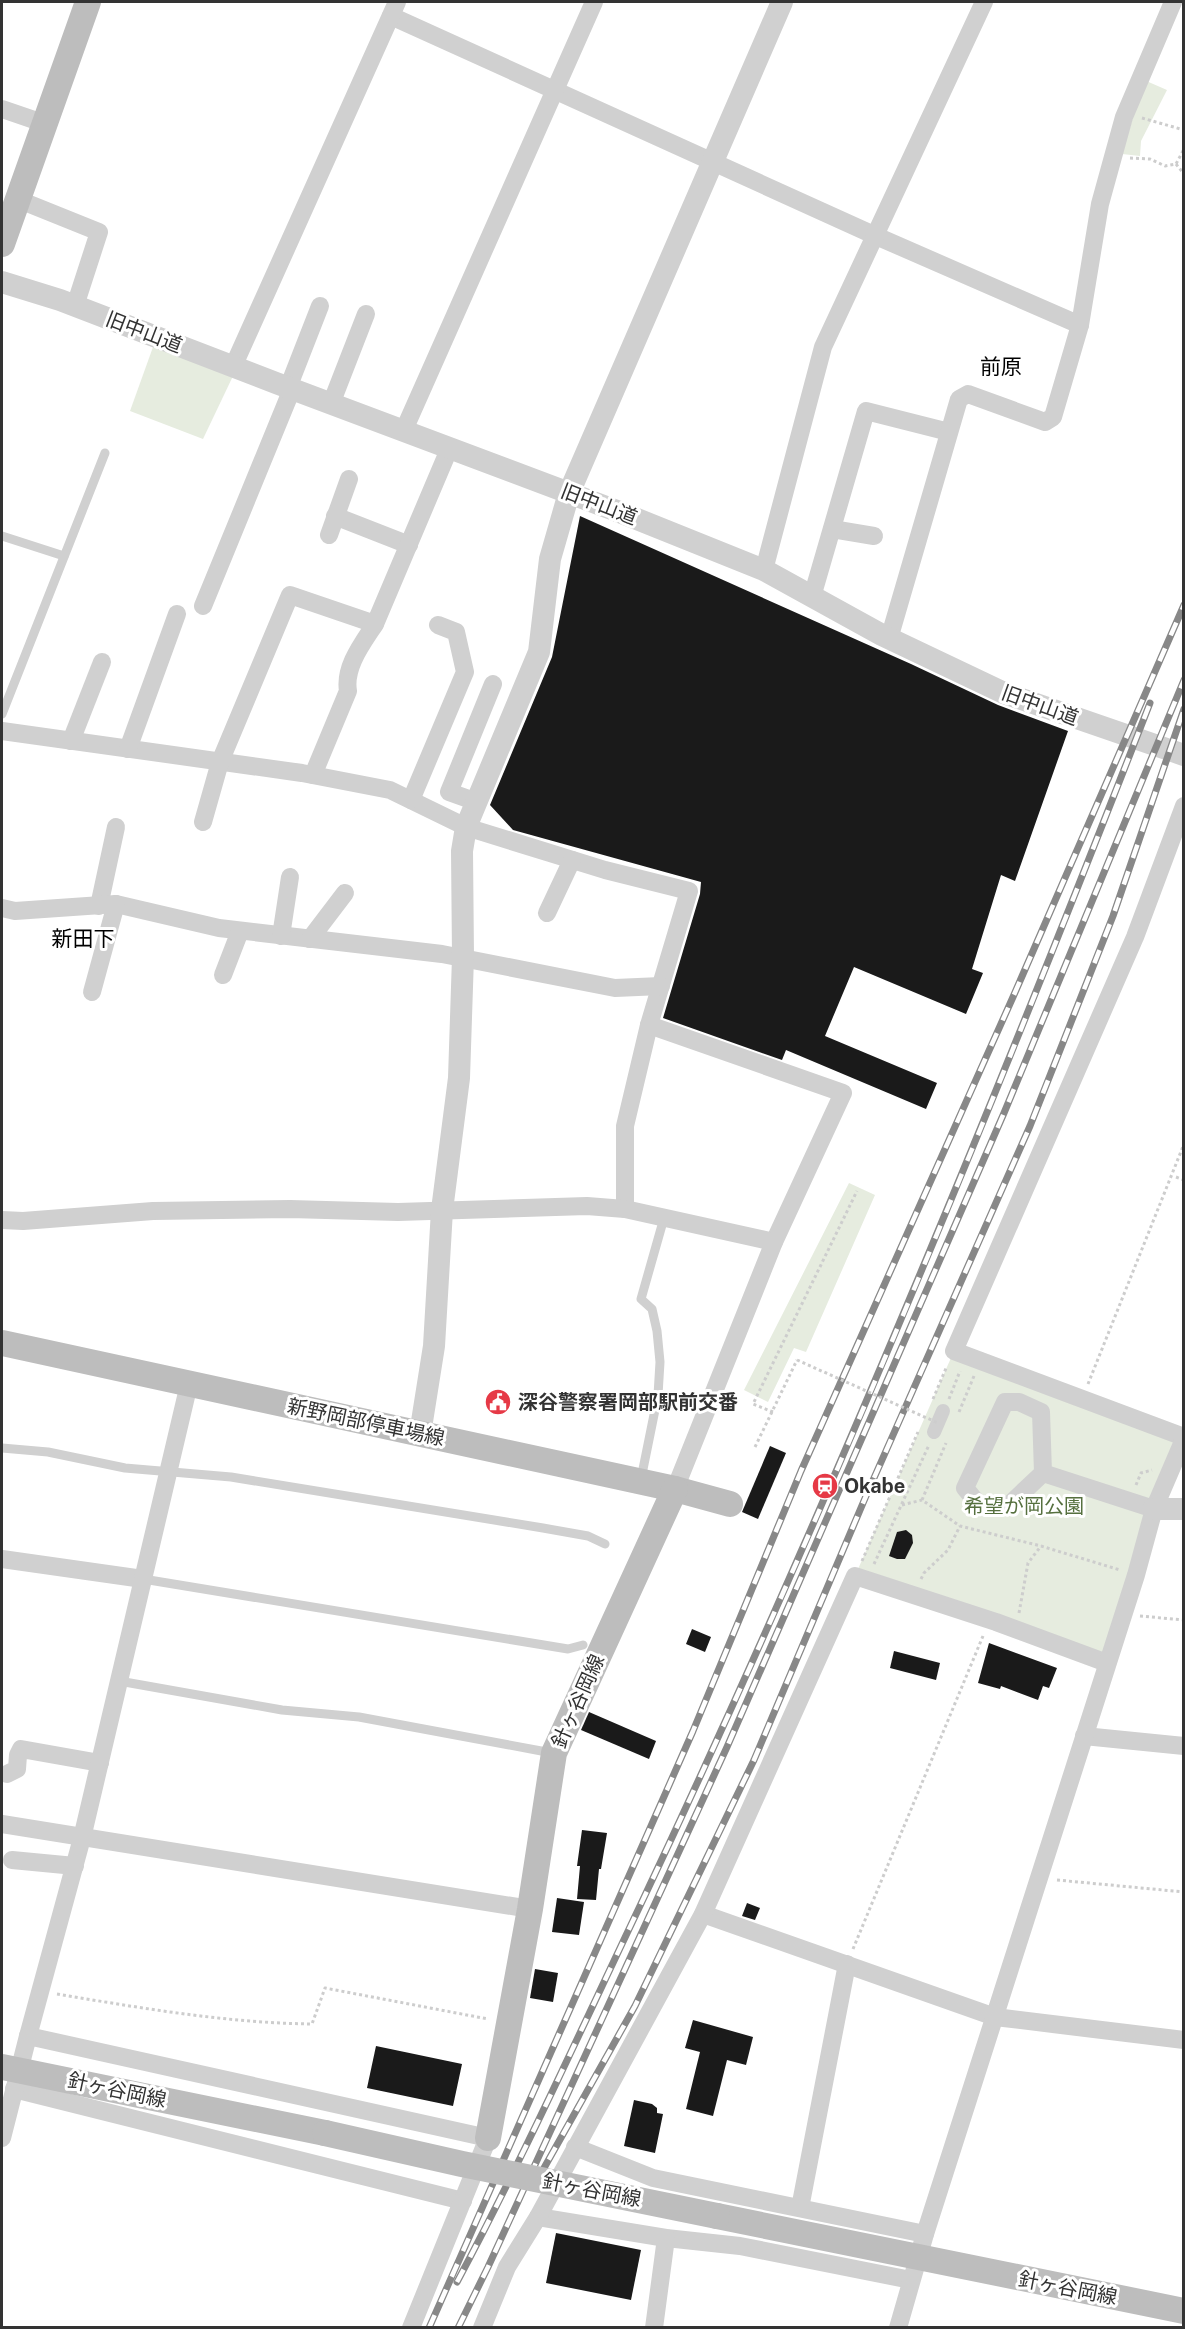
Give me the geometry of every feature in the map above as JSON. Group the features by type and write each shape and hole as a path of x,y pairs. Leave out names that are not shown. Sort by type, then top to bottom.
{"main road":[{"path":"2,244 86,2"},
{"name":"新野岡部停車場線","path":"2,1343 675,1489 730,1504"},
{"name":"針ヶ谷岡線","path":"488,2138 530,1909 554,1753 675,1489"},
{"name":"針ヶ谷岡線","path":"11,2075 325,2133 462,2164 1184,2312"}],"street":[{"path":"404,430 594,2"},
{"path":"420,1434 435,1334 442,1210 459,1078 463,957 462,851 466,826 539,652 550,559 569,493 782,2"},
{"path":"764,570 823,347 984,2"},
{"path":"889,639 959,399 968,394 1045,422 1053,417 1080,324 1100,204 1124,117 1173,2"},
{"path":"233,367 394,9 555,90 876,236 1080,324"},
{"path":"2,110 43,123"},
{"path":"17,199 99,232 75,306"},
{"name":"旧中山道","path":"2,282 75,306 450,447 764,570 889,639 1004,693 1184,755"},
{"path":"203,606 290,388 320,306"},
{"path":"331,404 366,314"},
{"path":"812,597 866,411 949,432"},
{"path":"313,775 348,692 346,678 375,624 450,447"},
{"path":"329,535 349,479"},
{"path":"335,516 409,545"},
{"path":"832,529 874,536"},
{"path":"203,822 220,762 290,595 375,624"},
{"path":"128,749 177,614"},
{"path":"411,800 465,672 456,632 438,625"},
{"path":"70,741 102,662"},
{"path":"477,802 449,792 493,684"},
{"path":"2,731 313,775 390,790 466,826 572,860 689,891 649,1025 625,1126 625,1209"},
{"path":"898,2328 918,2257 1136,1575 1154,1509 1184,1438 954,1351 1135,937 1184,806"},
{"path":"92,992 107,905 116,827"},
{"path":"547,913 572,860"},
{"path":"281,936 290,877"},
{"path":"310,939 345,893"},
{"path":"3,911 107,905 219,928 463,957 615,988 661,986"},
{"path":"223,975 240,931"},
{"path":"649,1025 843,1093 774,1242 675,1489"},
{"path":"2,1220 23,1221 153,1211 290,1209 398,1212 587,1206 625,1209 774,1242"},
{"path":"2,2138 11,2075 27,2036 75,1866 189,1384"},
{"path":"1005,1402 1019,1402 1041,1412 1043,1473 1007,1507 979,1505 965,1488 1005,1402"},
{"path":"1043,1473 1154,1509 1184,1509"},
{"path":"2,1559 144,1579"},
{"path":"482,2328 507,2267 538,2217 703,1914 861,1578 989,1620 1107,1663"},
{"path":"1084,1736 1184,1746"},
{"path":"7,1774 17,1768 21,1749 100,1763"},
{"path":"2,1824 530,1909"},
{"path":"12,1860 75,1866"},
{"path":"703,1914 995,2017 1184,2040"},
{"path":"800,2208 847,1964"},
{"path":"27,2036 488,2138 411,2328"},
{"path":"11,2075 463,2201"},
{"path":"575,2147 653,2178 800,2208 918,2257"},
{"path":"538,2217 666,2238 740,2246 918,2257"},
{"path":"654,2328 666,2238"}],"lane":[{"path":"2,714 105,453"},
{"path":"2,536 64,556"},
{"path":"640,1482 658,1395 660,1362 652,1309 641,1299 664,1218"},
{"path":"2,1448 48,1452 125,1468 231,1476 588,1536 605,1544"},
{"path":"144,1579 568,1649 583,1645"},
{"path":"119,1681 282,1710 359,1717 554,1753"}],"path":[{"path":"1144,110 1140,117 1184,130"},
{"path":"1176,164 1184,149"},
{"path":"1113,158 1150,159 1165,166 1176,164"},
{"path":"1176,164 1184,174"},
{"path":"1082,1399 1184,1144"},
{"path":"1176,1177 1184,1180"},
{"path":"773,1412 753,1404 857,1191"},
{"path":"931,1403 954,1351"},
{"path":"755,1447 797,1360 939,1422"},
{"path":"861,1578 926,1414"},
{"path":"861,1578 902,1505 923,1459"},
{"path":"902,1505 922,1500 960,1526 1041,1546 1136,1575"},
{"path":"912,1594 924,1573 948,1550 960,1526"},
{"path":"1015,1629 1028,1563 1041,1546"},
{"path":"1136,1616 1184,1620"},
{"path":"847,1964 989,1620"},
{"path":"1050,1879 1184,1892"},
{"path":"40,1991 124,2005 264,2022 312,2024 324,1988 509,2023"}],"green space":[{"path":"1144,80 1167,90 1141,141 1140,156 1122,154"},
{"path":"153,347 233,376 203,439 130,411"},
{"path":"849,1183 875,1195 806,1352 794,1348 768,1402 744,1390"},
{"name":"希望が岡公園","path":"954,1351 1183,1437 1107,1663 855,1576"}],"building":[{"path":"580,516 998,705 1068,731 1015,881 1001,875 972,969 983,973 966,1014 854,967 825,1036 937,1083 926,1109 786,1050 782,1060 663,1018 700,894 701,882 513,830 490,805 552,657"},
{"path":"770,1446 786,1453 758,1519 742,1512"},
{"path":"906,1530 912,1535 913,1543 905,1559 889,1556 897,1532"},
{"path":"692,1629 711,1637 705,1652 686,1644"},
{"path":"989,1643 1057,1668 1049,1688 1043,1686 1038,1700 1001,1686 1000,1689 978,1683"},
{"path":"894,1651 940,1663 936,1680 890,1668"},
{"path":"589,1712 656,1741 649,1759 581,1730"},
{"path":"582,1830 607,1833 601,1869 599,1869 596,1900 577,1899 580,1866 577,1866"},
{"path":"557,1898 584,1902 579,1935 552,1932"},
{"path":"747,1903 760,1908 755,1920 742,1916"},
{"path":"535,1969 558,1973 553,2002 530,1998"},
{"path":"693,2020 753,2037 746,2065 727,2060 713,2116 686,2109 700,2052 685,2048"},
{"path":"376,2046 462,2064 453,2106 367,2088"},
{"path":"634,2100 652,2104 657,2108 657,2113 663,2114 655,2153 624,2146"},
{"path":"556,2233 641,2250 631,2300 546,2283"}],"railway":[{"path":"429,2328 693,1731 801,1471 1013,997 1184,605"},
{"path":"458,2328 727,1747 1004,1113 1184,680"},
{"path":"457,2282 504,2190 639,1908 708,1760 841,1461 1030,1008 1150,703"},
{"path":"535,2184 635,2006 754,1760 866,1496 1030,1126 1113,916 1184,709"}],"place":[{"name":"深谷警察署岡部駅前交番","path":"498,1402"},
{"name":"Okabe","path":"825,1486"}],"district":[{"name":"前原","path":"1001,366"},
{"name":"新田下","path":"83,938"}]}
